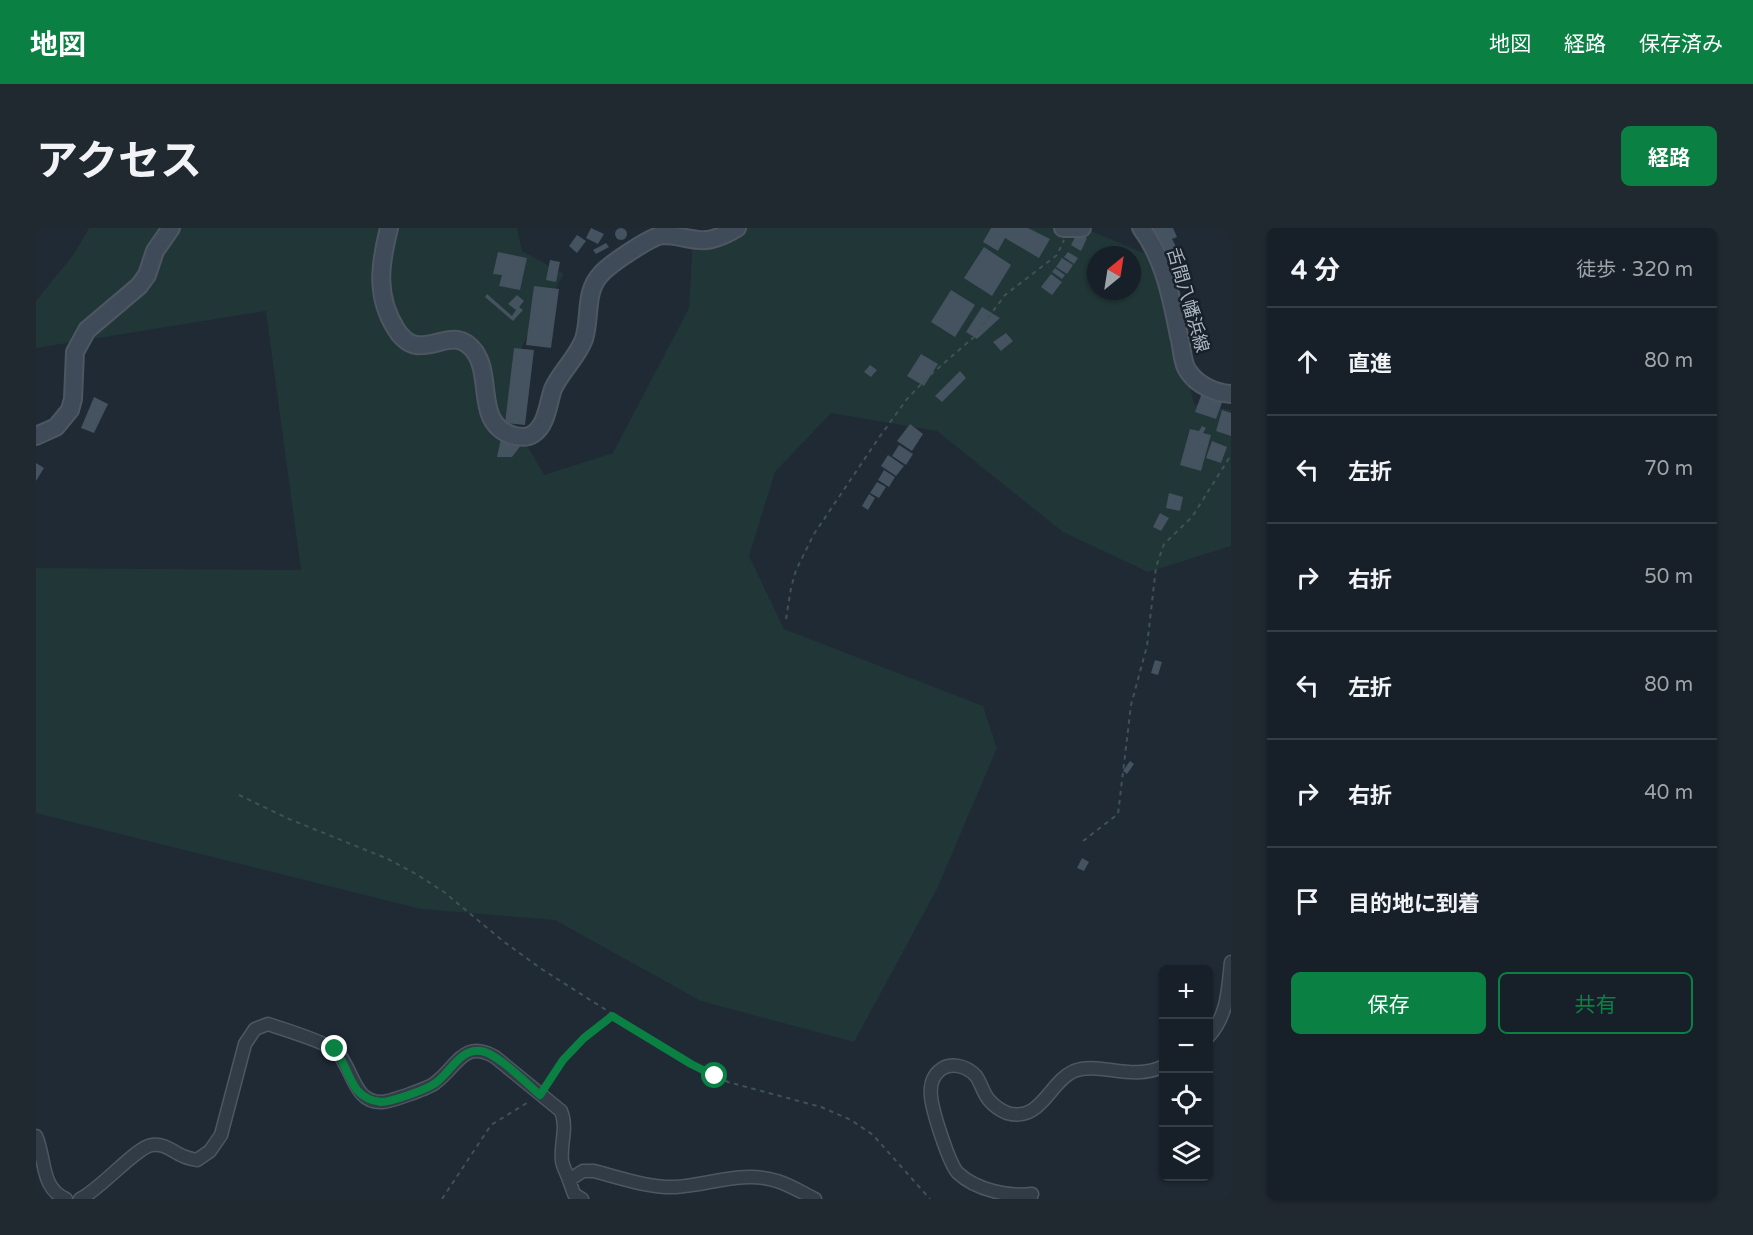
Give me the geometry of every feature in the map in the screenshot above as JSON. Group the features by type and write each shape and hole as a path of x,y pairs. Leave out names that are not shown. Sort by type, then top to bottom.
{"main road":[{"path":"36,436 56,427 70,410 73,399 75,352 87,330 139,286 147,275 155,251 171,228"},
{"path":"389,228 382,256 380,282 386,314 401,336 414,345 427,345 449,339 460,340 470,347 481,366 490,417 494,425 518,437 532,435 541,426 554,387 585,337 590,297 601,274 643,244 660,235 702,241 737,228"},
{"name":"舌間八幡浜線","path":"1141,228 1158,258 1174,309 1187,370 1201,384 1212,390 1231,394"}],"street":[{"path":"1213,1031 1222,1018 1225,1007 1231,962"},
{"path":"80,1199 94,1191 139,1152 152,1145 166,1146 184,1157 197,1160 210,1151 221,1135 245,1044 255,1029 268,1024 335,1049 343,1059 357,1089 369,1099 383,1102 435,1084 459,1058 471,1050 484,1051 561,1112 565,1123 562,1161 574,1194 582,1199"},
{"path":"1030,1199 1032,1194 1011,1195 977,1185 959,1174 952,1164 931,1099 934,1078 939,1070 956,1065 968,1069 977,1077 987,1099 997,1108 1017,1114 1038,1107 1073,1071 1094,1069 1141,1073 1159,1068"},
{"path":"36,1136 49,1186 55,1193 66,1199"},
{"path":"568,1180 583,1171 659,1187 677,1187 750,1177 776,1180 815,1199"}],"path":[{"path":"786,619 796,570 814,534 907,399 928,377 974,337 1005,296 1057,255 1072,228"},
{"path":"1083,841 1118,814 1131,705 1147,646 1154,579 1164,544 1192,517 1231,455"},
{"path":"239,795 289,819 388,859 416,874 444,892 540,968 612,1016 691,1064 728,1082 821,1107 851,1120 873,1135 907,1176 930,1199"},
{"path":"442,1199 491,1125 540,1095 563,1060 584,1038 612,1016"}],"green space":[{"path":"89,228 517,228 522,251 564,274 522,346 513,420 544,475 613,453 689,308 693,238 714,228 1084,228 1127,246 1087,246 1087,300 1141,300 1141,252 1160,260 1194,404 1231,410 1231,546 1148,572 1063,532 937,431 831,413 775,472 749,556 784,629 983,706 997,748 937,889 854,1042 701,1001 555,920 421,909 36,813 36,568 301,570 266,311 36,348 36,301 74,254"}],"building":[{"path":"591,228 604,234 598,244 586,238"},
{"path":"623,228 627,234 623,240 619,240 615,232"},
{"path":"991,228 1028,228 1050,239 1039,258 1005,238 998,251 983,242"},
{"path":"1149,228 1173,228 1177,237 1172,239 1187,267 1173,274"},
{"path":"1077,233 1087,238 1081,251 1071,245"},
{"path":"577,235 586,241 577,253 569,246"},
{"path":"606,243 609,247 596,254 593,250"},
{"path":"984,247 1011,265 992,296 964,278"},
{"path":"498,252 527,258 520,290 499,286 502,275 493,274"},
{"path":"1068,252 1078,258 1074,264 1064,257"},
{"path":"1062,258 1073,265 1067,274 1056,267"},
{"path":"550,260 560,262 556,282 546,280"},
{"path":"1055,268 1065,275 1062,279 1052,272"},
{"path":"1051,274 1062,282 1052,295 1041,287"},
{"path":"534,286 559,289 551,348 526,345"},
{"path":"951,290 975,305 955,337 931,322"},
{"path":"487,294 512,316 516,310 508,304 517,295 524,301 519,307 523,310 513,321 485,297"},
{"path":"982,307 1000,318 977,339 966,332"},
{"path":"1006,333 1013,341 1001,351 993,342"},
{"path":"514,348 534,350 525,425 505,423"},
{"path":"921,354 938,364 924,386 907,376"},
{"path":"870,365 877,370 871,377 864,372"},
{"path":"960,371 966,378 942,402 935,396"},
{"path":"1202,393 1223,400 1216,419 1195,412"},
{"path":"94,397 108,404 94,433 81,428"},
{"path":"1222,410 1231,413 1231,436 1216,431"},
{"path":"910,424 923,434 912,451 897,441"},
{"path":"1202,426 1206,428 1203,433 1211,435 1201,471 1180,465 1190,429 1199,431"},
{"path":"502,434 522,444 512,457 497,457"},
{"path":"1212,441 1227,447 1221,463 1206,458"},
{"path":"899,445 913,454 906,465 892,456"},
{"path":"888,455 904,466 896,476 881,466"},
{"path":"36,463 44,468 36,481"},
{"path":"884,470 895,477 889,487 878,480"},
{"path":"877,482 886,487 879,498 870,493"},
{"path":"1169,493 1183,497 1180,511 1166,508"},
{"path":"869,494 875,498 868,510 862,506"},
{"path":"1160,513 1169,518 1161,531 1153,527"},
{"path":"1155,660 1162,662 1158,675 1151,673"},
{"path":"1130,761 1134,764 1127,774 1123,771"},
{"path":"1082,858 1089,862 1084,871 1077,868"}],"route":[{"path":"335,1049 343,1059 357,1089 369,1099 383,1102 435,1084 459,1058 471,1050 484,1051 495,1058 540,1095 563,1060 584,1038 612,1016 715,1076"}]}
